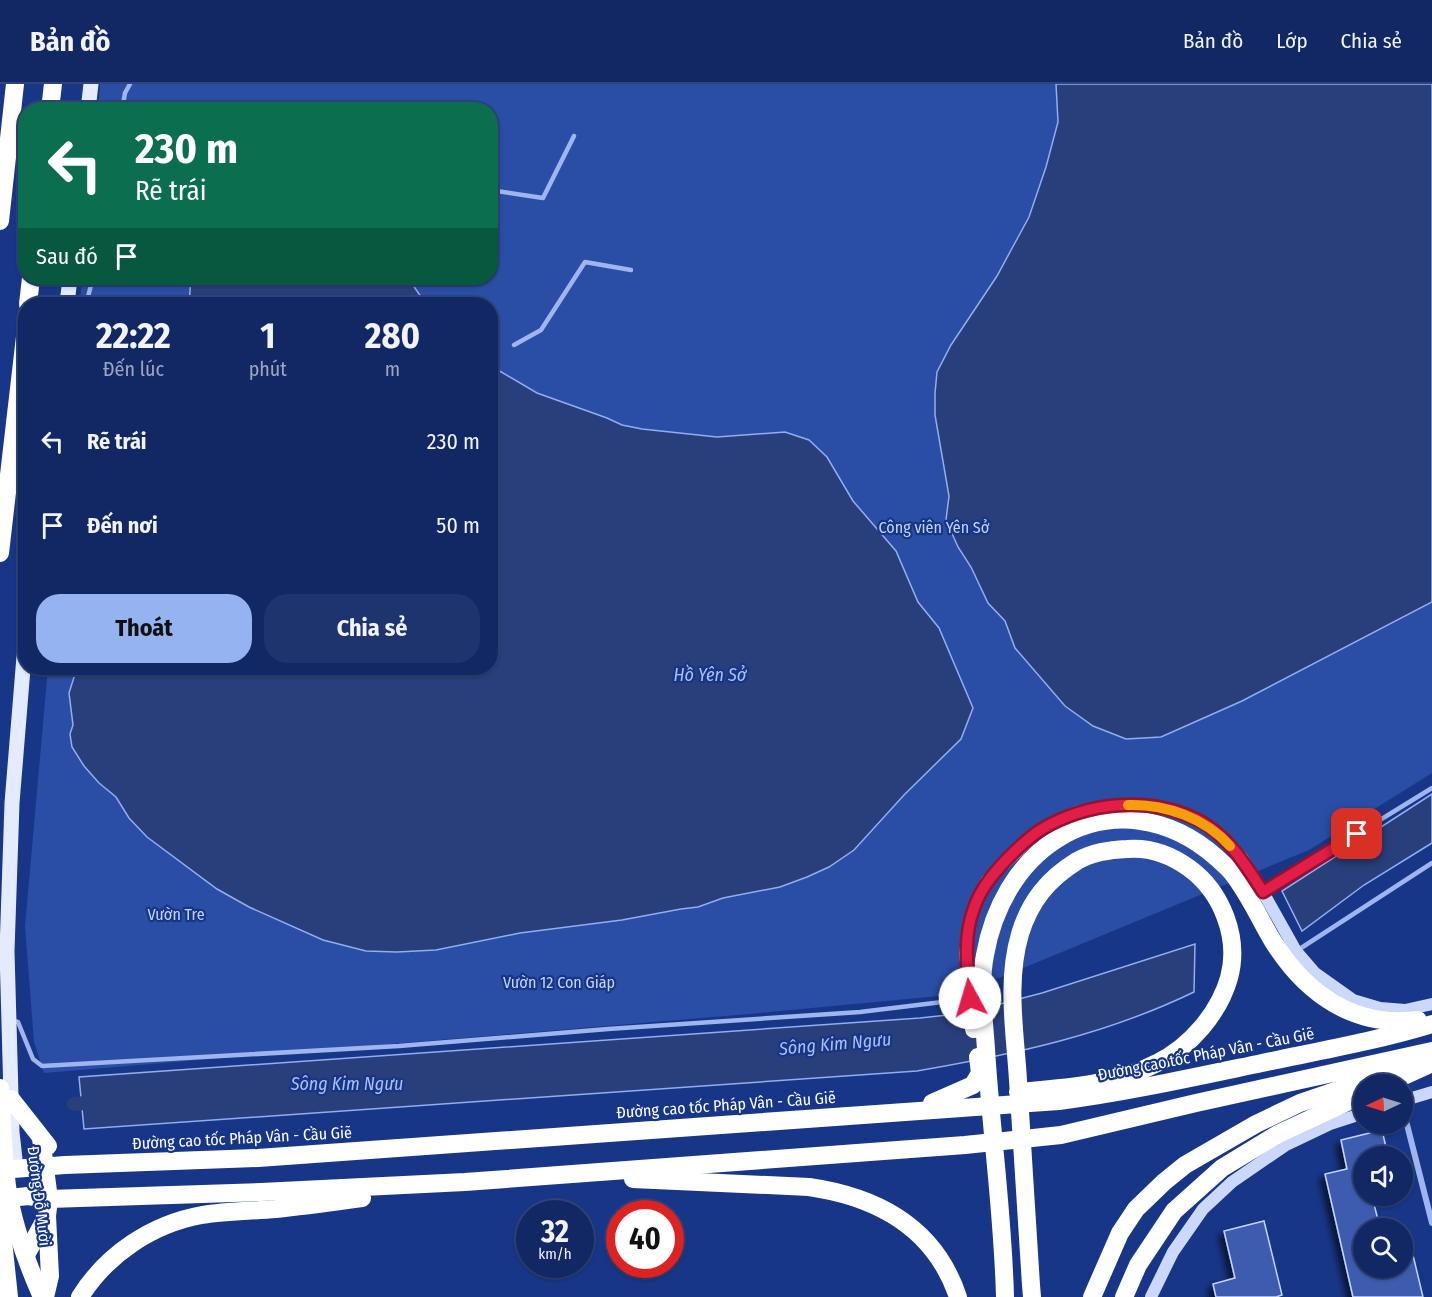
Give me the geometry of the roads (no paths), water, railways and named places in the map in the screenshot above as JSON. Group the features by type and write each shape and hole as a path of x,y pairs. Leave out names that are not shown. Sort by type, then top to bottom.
{"highway":[{"path":"0,221 15,84"},
{"path":"51,102 53,84"},
{"path":"0,553 18,397"},
{"path":"1005,1297 983,994 984,956 993,924 1007,891 1025,865 1046,846 1073,829 1103,821 1135,820 1164,825 1190,837 1232,872 1287,962 1299,976 1333,1003 1350,1013 1389,1022 1432,1018"},
{"path":"871,1115 963,1097 1035,1091 1098,1082 1158,1063 1194,1035 1208,1020 1229,978 1232,955 1229,927 1220,902 1210,887 1198,874 1180,861 1161,853 1134,848 1108,850 1086,856 1062,870 1045,885 1031,908 1021,932 1014,959 1011,989 1032,1297"},
{"path":"932,1103 973,1085 980,1073 971,1003"},
{"name":"Đường cao tốc Pháp Vân - Cầu Giẽ","path":"8,1169 258,1158 1059,1101 1111,1094 1391,1036 1432,1024"},
{"path":"0,1199 20,1197 48,1207 261,1192 465,1182 965,1145 1062,1135 1432,1052"},
{"path":"1092,1297 1120,1233 1136,1209 1185,1165 1256,1124 1300,1103 1432,1058"},
{"path":"1407,1074 1432,1063"},
{"path":"5,1094 65,1165"},
{"path":"5,1094 7,1185 26,1261 43,1297"},
{"path":"1124,1297 1138,1265 1174,1211 1222,1168 1278,1134 1353,1099"},
{"path":"41,1138 46,1166 50,1275 43,1297"},
{"name":"Đường Đỗ Mười","path":"8,1169 20,1197 31,1297"},
{"path":"563,1175 695,1183 766,1184 837,1191 893,1213 915,1231 932,1248 945,1268 958,1297"},
{"path":"80,1297 88,1284 107,1263 136,1240 170,1224 203,1215 307,1206 465,1182"},
{"path":"27,1253 48,1207"},
{"path":"0,1212 9,1297"}],"main road":[{"path":"89,102 91,84"},
{"name":"Đường Đỗ Mười","path":"8,1169 5,1094 8,1020 4,935 22,675"}],"street":[{"path":"971,1003 965,952 973,908 987,880 1040,830 1076,812 1111,805 1143,805 1174,811 1197,819 1220,835 1242,858 1296,951 1316,973 1353,1000 1380,1008 1405,1010 1432,1004"},
{"path":"1413,1099 1432,1092"},
{"path":"1151,1297 1173,1252 1203,1209 1232,1182 1286,1144 1330,1124 1353,1117"},
{"path":"1410,1134 1432,1223"}],"lane":[{"path":"123,102 130,84"},
{"path":"498,191 543,198 574,136"},
{"path":"514,345 541,330 585,262 631,270"},
{"path":"1263,892 1432,788"},
{"path":"1296,951 1432,864"},
{"path":"8,1020 18,1022 33,1059 42,1066 399,1046 971,1003"}],"water":[{"path":"1056,84 1432,84 1432,602 1242,701 1161,737 1126,739 1093,726 1065,706 1015,648 1005,621 988,603 946,520 949,496 935,415 937,372 951,345 997,276 1029,217 1058,122"},
{"path":"190,285 413,285 421,297 190,297"},
{"name":"Hồ Yên Sở","path":"498,370 537,393 622,425 717,437 785,432 809,440 827,457 853,501 896,551 918,602 939,628 973,708 961,739 904,795 854,850 829,867 807,877 780,887 723,898 698,907 622,920 520,933 436,950 397,952 366,951 323,940 249,907 217,889 147,837 129,818 116,797 84,766 72,747 70,734 73,725 69,693 75,675 498,675"},
{"path":"1432,794 1432,843 1364,885 1302,931 1282,891"},
{"name":"Sông Kim Ngưu","path":"1195,944 1194,992 1127,1020 1059,1041 989,1058 917,1071 84,1129 79,1077 966,1013 1042,993"}],"waterway":[{"name":"Sông Kim Ngưu","path":"74,1104 98,1102"}],"park label":[{"name":"Công viên Yên Sở","path":"934,527"},
{"name":"Vườn Tre","path":"176,914"},
{"name":"Vườn 12 Con Giáp","path":"559,982"}]}
